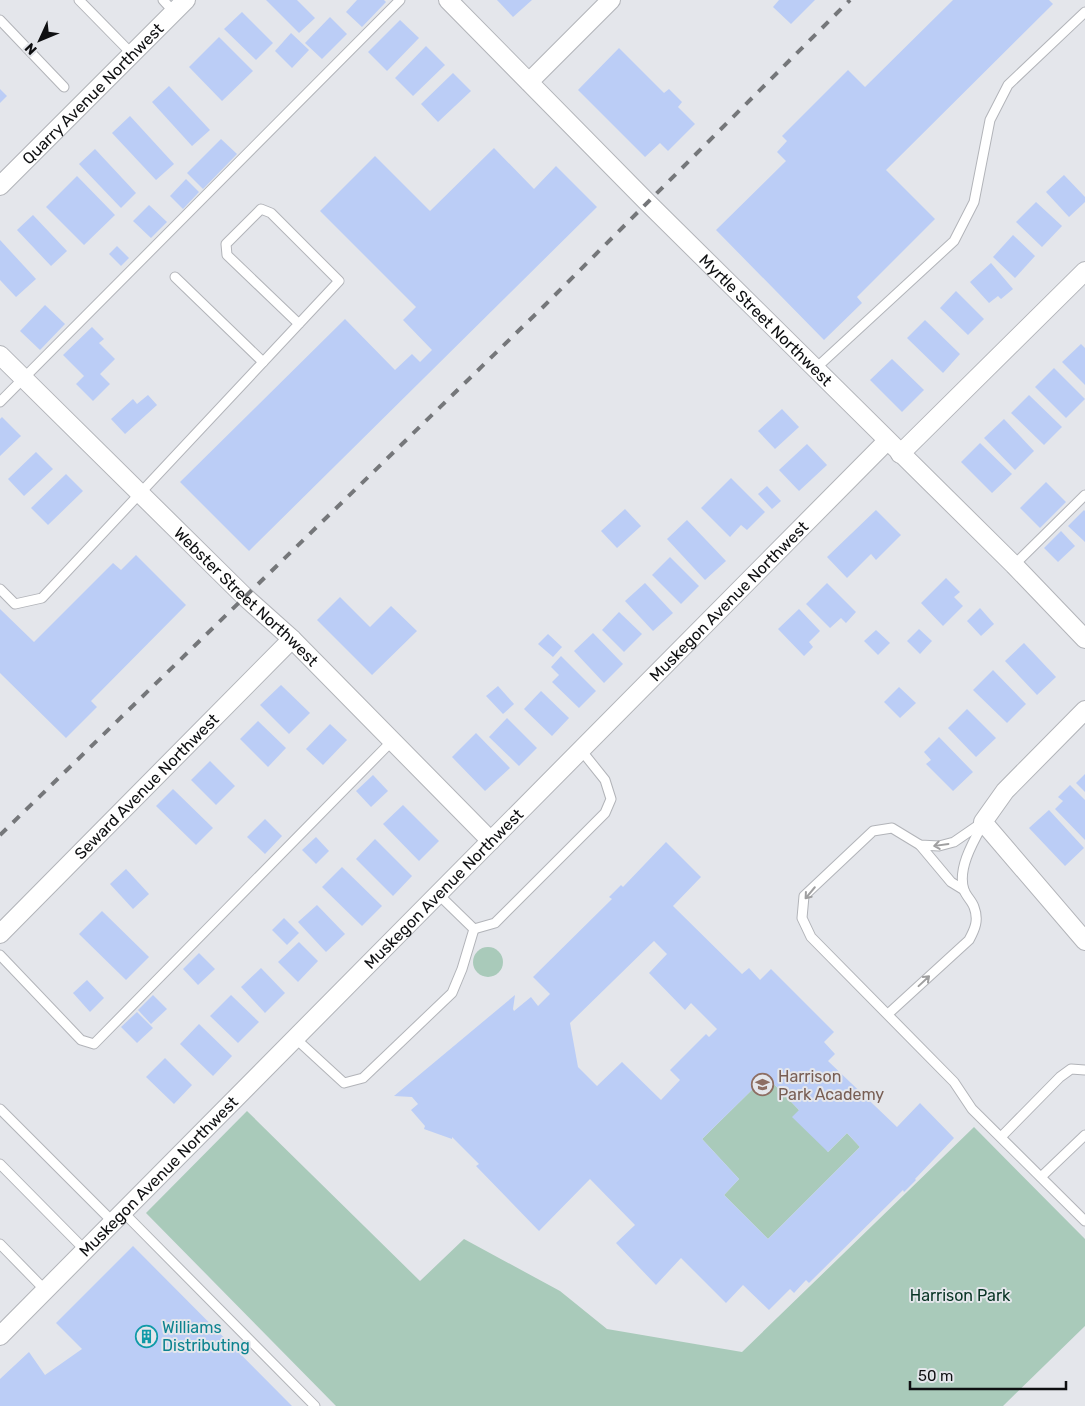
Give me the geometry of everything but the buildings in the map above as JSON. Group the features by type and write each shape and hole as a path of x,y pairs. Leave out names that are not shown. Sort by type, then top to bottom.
{"street":[{"name":"Myrtle Street Northwest","path":"448,0 648,203 1014,565 1085,639"},
{"path":"529,82 611,0"},
{"name":"Quarry Avenue Northwest","path":"0,186 132,54 174,4"},
{"path":"900,454 1085,272"},
{"name":"Webster Street Northwest","path":"0,355 244,596 292,639 491,841"},
{"name":"Muskegon Avenue Northwest","path":"2,1329 45,1290 118,1217 887,441"},
{"name":"Seward Avenue Northwest","path":"0,934 292,639"},
{"path":"1083,935 983,822 1005,791 1085,710"}],"lane":[{"path":"80,0 132,54"},
{"path":"0,402 400,0"},
{"path":"815,369 954,241 974,202 990,120 1008,85 1085,12"},
{"path":"0,20 64,86"},
{"path":"0,589 15,604 42,598 140,494 263,362 299,324 339,281 271,213 261,209 226,244 227,256 299,324"},
{"path":"175,277 263,362"},
{"path":"1014,565 1085,495"},
{"path":"0,955 81,1040 94,1044 392,741"},
{"path":"474,929 495,923 605,813 611,799 605,780 581,750"},
{"path":"920,845 939,846 954,842 983,822"},
{"path":"888,1014 969,940 976,925 974,907 964,890 963,874 966,855 983,822"},
{"path":"964,890 951,882 920,845 892,828 874,831 804,896 802,918 811,936 954,1082 972,1109 1084,1219"},
{"path":"438,894 474,929"},
{"path":"296,1038 344,1083 363,1078 452,993 462,969 474,929"},
{"path":"1001,1137 1060,1077 1071,1070 1085,1070"},
{"path":"0,1109 118,1217 315,1406"},
{"path":"1041,1177 1085,1135"},
{"path":"0,1164 85,1250"},
{"path":"0,1244 45,1290"}],"green space":[{"path":"488,947 499,951 503,962 499,973 488,977 477,973 473,962 477,951"},
{"path":"766,1076 799,1110 828,1152 847,1133 860,1147 768,1239 724,1195 739,1179 702,1139"},
{"name":"Harrison Park","path":"247,1111 420,1281 464,1239 560,1291 607,1329 742,1352 974,1127 1085,1239 1085,1326 1003,1406 336,1406 146,1213"}],"railway":[{"path":"0,835 544,306 850,0"}],"place":[{"name":"Harrison Park Academy","path":"762,1085"},
{"name":"Williams Distributing","path":"146,1336"}]}
